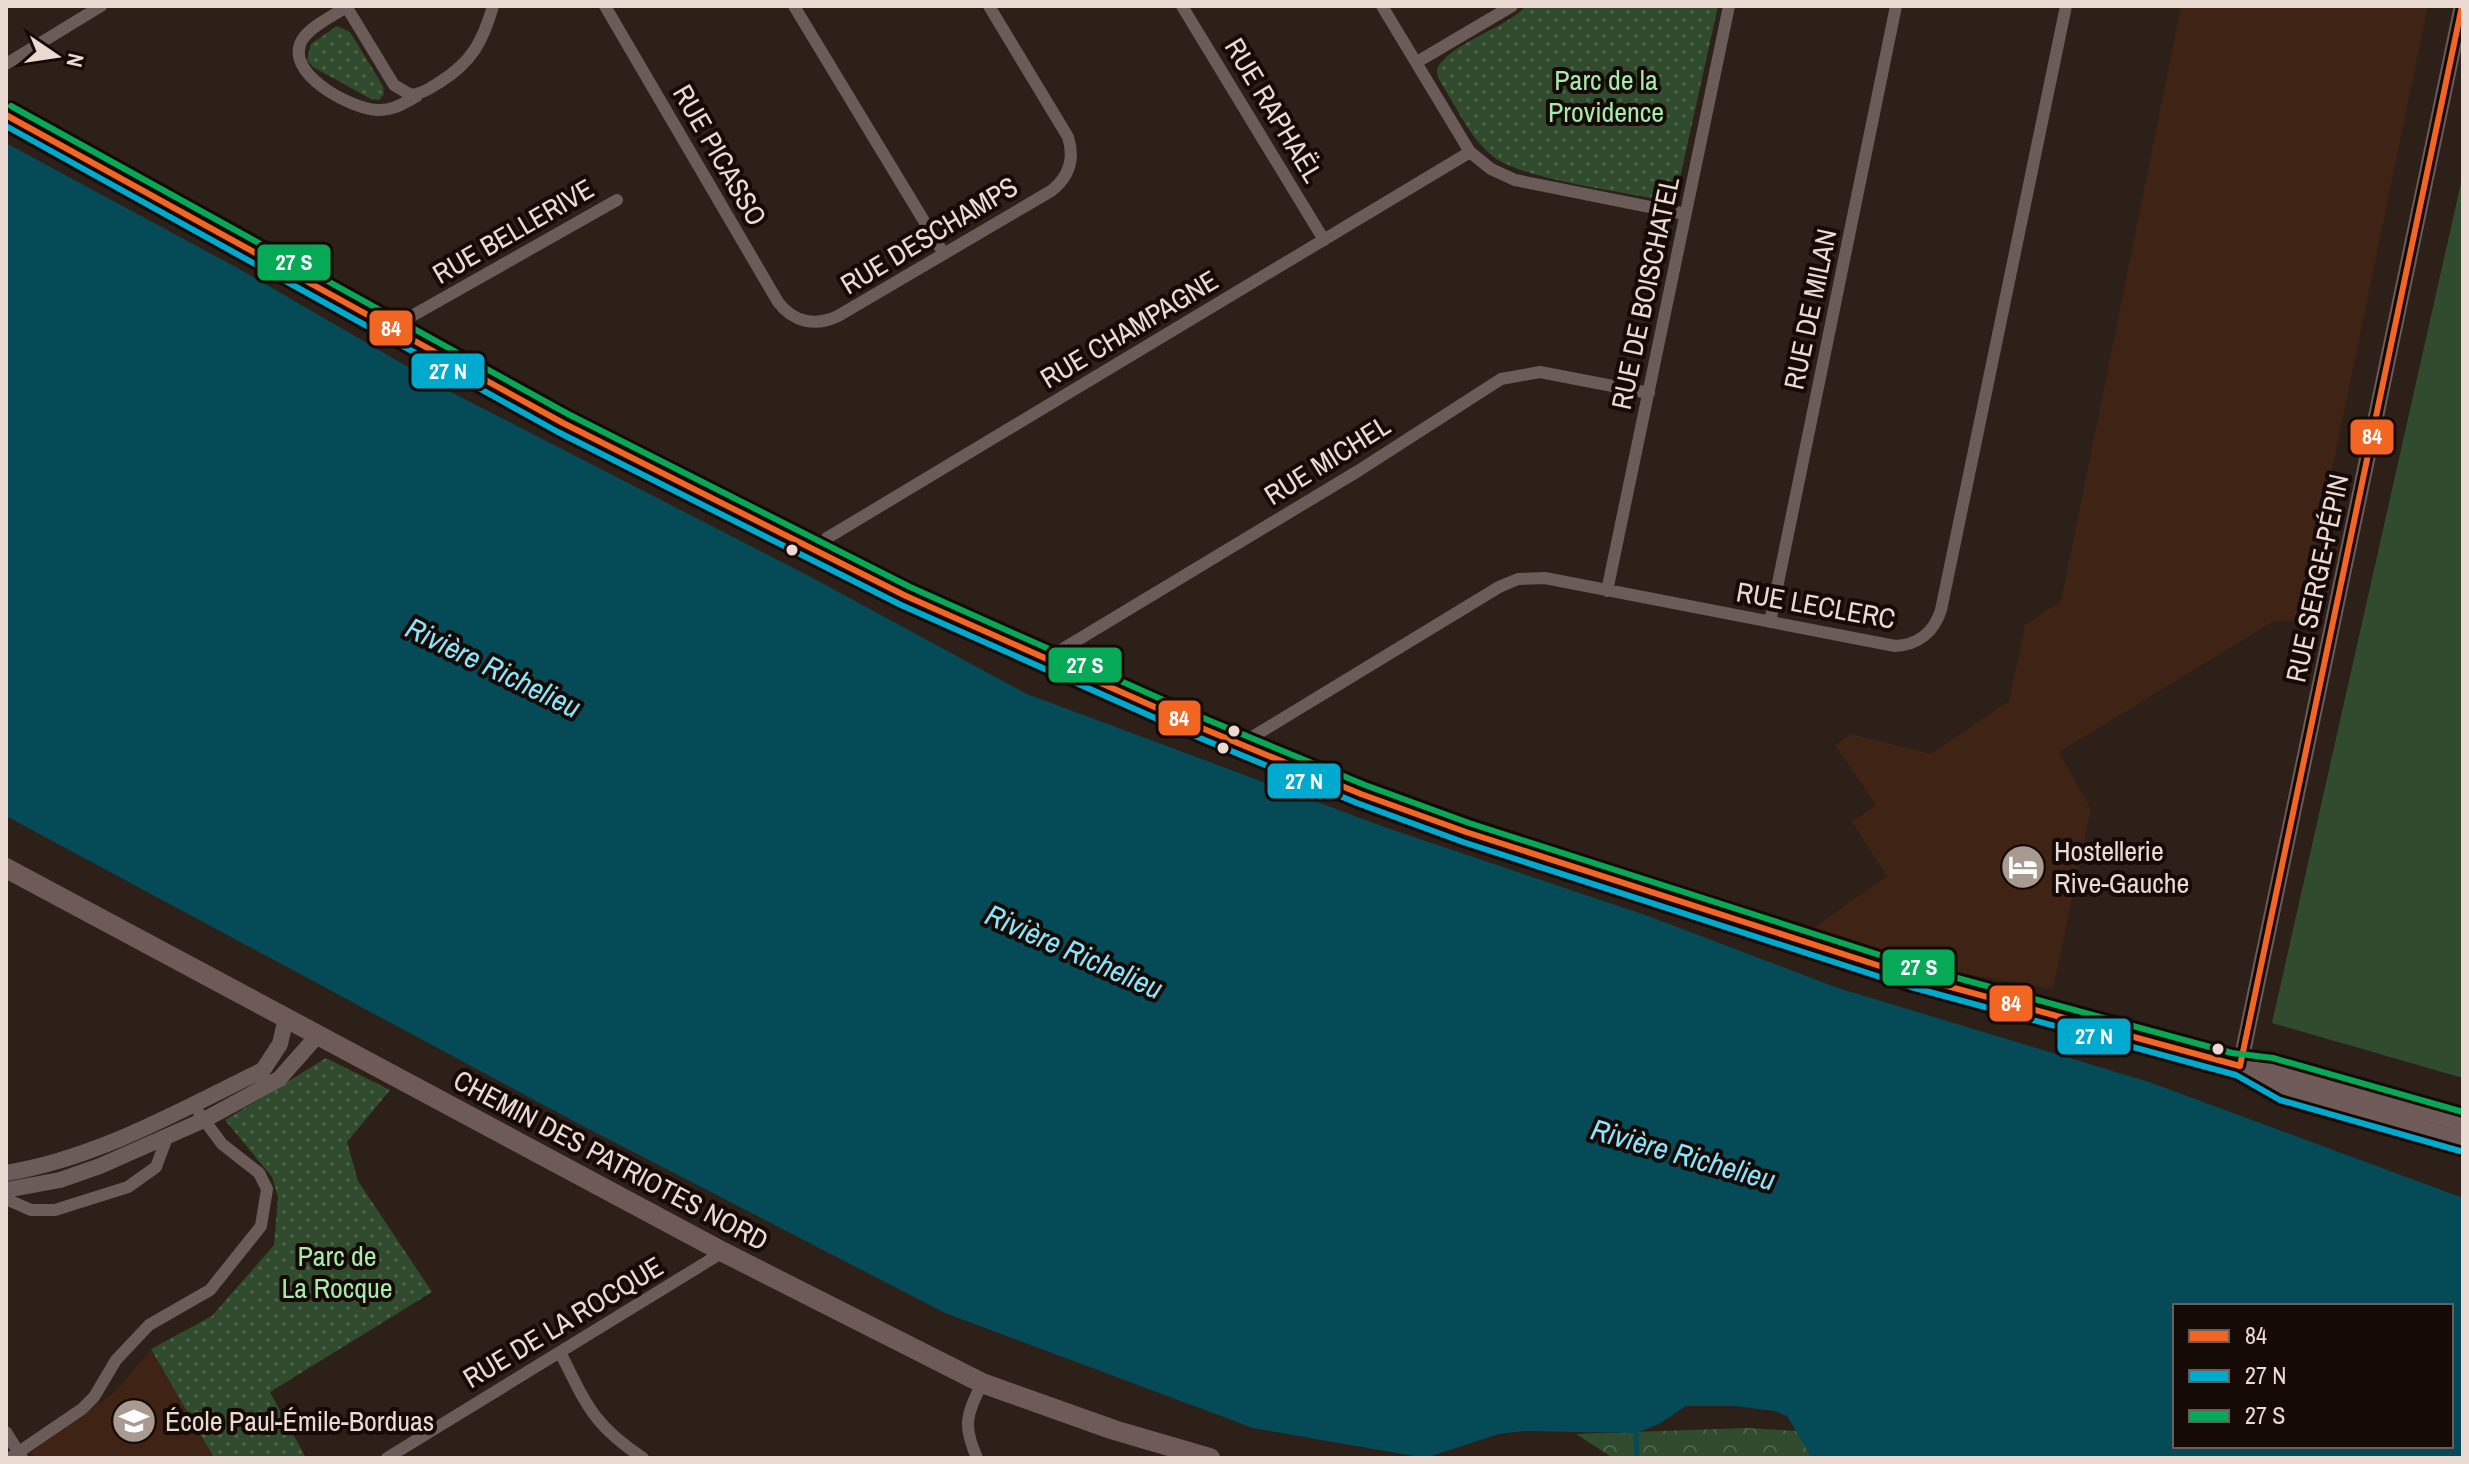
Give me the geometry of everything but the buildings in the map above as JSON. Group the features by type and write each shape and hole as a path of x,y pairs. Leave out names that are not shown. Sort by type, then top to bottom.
{"main road":[{"path":"6,115 395,333 818,552 1054,663 1247,748 1431,821 1873,964 2240,1066 2270,1068 2463,1122"},
{"name":"CHEMIN DES PATRIOTES NORD","path":"6,868 723,1252 982,1383 1100,1425 1210,1458"},
{"path":"2240,1066 2283,1090 2463,1141"}],"street":[{"path":"6,64 101,6"},
{"path":"423,92 411,95 396,88 346,6 304,37 298,56 305,74 371,109 395,108 423,92 471,59 483,39 493,6"},
{"name":"RUE PICASSO","path":"605,6 774,296 786,312 802,321"},
{"path":"794,6 944,254"},
{"name":"RUE DESCHAMPS","path":"802,321 832,319 1051,191 1069,168 1072,156 1068,137 989,6"},
{"name":"RUE RAPHAËL","path":"1182,6 1324,240"},
{"path":"1382,6 1470,152 1491,169 1515,180 1685,214"},
{"path":"1417,62 1512,6"},
{"name":"RUE DE BOISCHATEL","path":"1607,591 1729,6"},
{"name":"RUE DE MILAN","path":"1770,622 1896,6"},
{"name":"RUE LECLERC","path":"1247,748 1254,736 1505,583 1538,577 1895,646 1919,640 1937,622 2066,6"},
{"name":"RUE SERGE-PÉPIN","path":"2240,1066 2462,6"},
{"name":"RUE CHAMPAGNE","path":"818,552 827,538 1470,152"},
{"name":"RUE BELLERIVE","path":"395,333 403,321 617,200"},
{"name":"RUE MICHEL","path":"1054,663 1061,650 1358,471 1501,379 1540,372 1649,393"},
{"path":"6,1173 96,1149 263,1070 280,1044 286,1018"},
{"path":"6,1190 86,1171 204,1120 279,1079 318,1035"},
{"path":"6,1432 17,1456 88,1403 116,1360 149,1325 210,1290 261,1226 267,1189 259,1173 222,1144 194,1104"},
{"path":"6,1199 31,1210 55,1210 128,1187 156,1167 168,1135"},
{"name":"RUE DE LA ROCQUE","path":"387,1458 723,1252"},
{"path":"560,1352 591,1415 611,1437 643,1458"},
{"path":"977,1458 967,1435 966,1423 982,1383"}],"shaded area":[{"path":"2181,6 2428,6 2301,620 2274,621 2059,752 2091,809 2053,989 1917,966 1809,931 1887,876 1852,822 1876,805 1835,745 1851,734 1931,754 2009,701 2025,625 2061,601"},
{"name":"École Paul-Émile-Borduas","path":"151,1349 214,1458 35,1458 31,1452 115,1392"}],"green space":[{"name":"Parc de la Providence","path":"1526,6 1718,6 1676,196 1661,200 1545,177 1503,163 1475,137 1438,78 1437,69 1454,51 1505,22"},
{"path":"337,26 350,32 383,86 384,94 379,100 371,99 313,67 307,60 311,44"},
{"path":"2463,174 2463,1078 2272,1023"},
{"name":"Parc de La Rocque","path":"326,1058 390,1090 347,1142 358,1181 432,1292 270,1392 306,1458 214,1458 151,1349 212,1316 274,1245 278,1197 272,1177 225,1120"},
{"path":"1746,1428 1797,1431 1812,1458 1613,1458 1576,1434"}],"water":[{"name":"Rivière Richelieu","path":"6,143 243,271 453,393 809,576 1027,694 1387,828 1648,916 1838,988 2149,1082 2463,1198 2463,1458 1812,1458 1787,1416 1775,1411 1734,1406 1686,1406 1659,1424 1636,1433 1524,1431 1499,1434 1425,1458 1253,1428 945,1313 577,1123 6,816"}],"waterway":[{"path":"1636,1433 1637,1458"}],"transit line":[{"name":"84","path":"6,115 563,423 906,596 1204,729 1361,794 1466,832 1914,977 2240,1066 2462,6"},
{"path":"11,106 568,414 910,587 1208,720 1365,785 1469,823 1917,967 2232,1053 2273,1058 2463,1112"},
{"path":"6,126 558,432 901,605 1200,738 1357,803 1463,842 1911,987 2236,1075 2280,1100 2460,1151"}],"place":[{"name":"Hostellerie Rive-Gauche","path":"2023,867"},
{"name":"École Paul-Émile-Borduas","path":"134,1421"}]}
